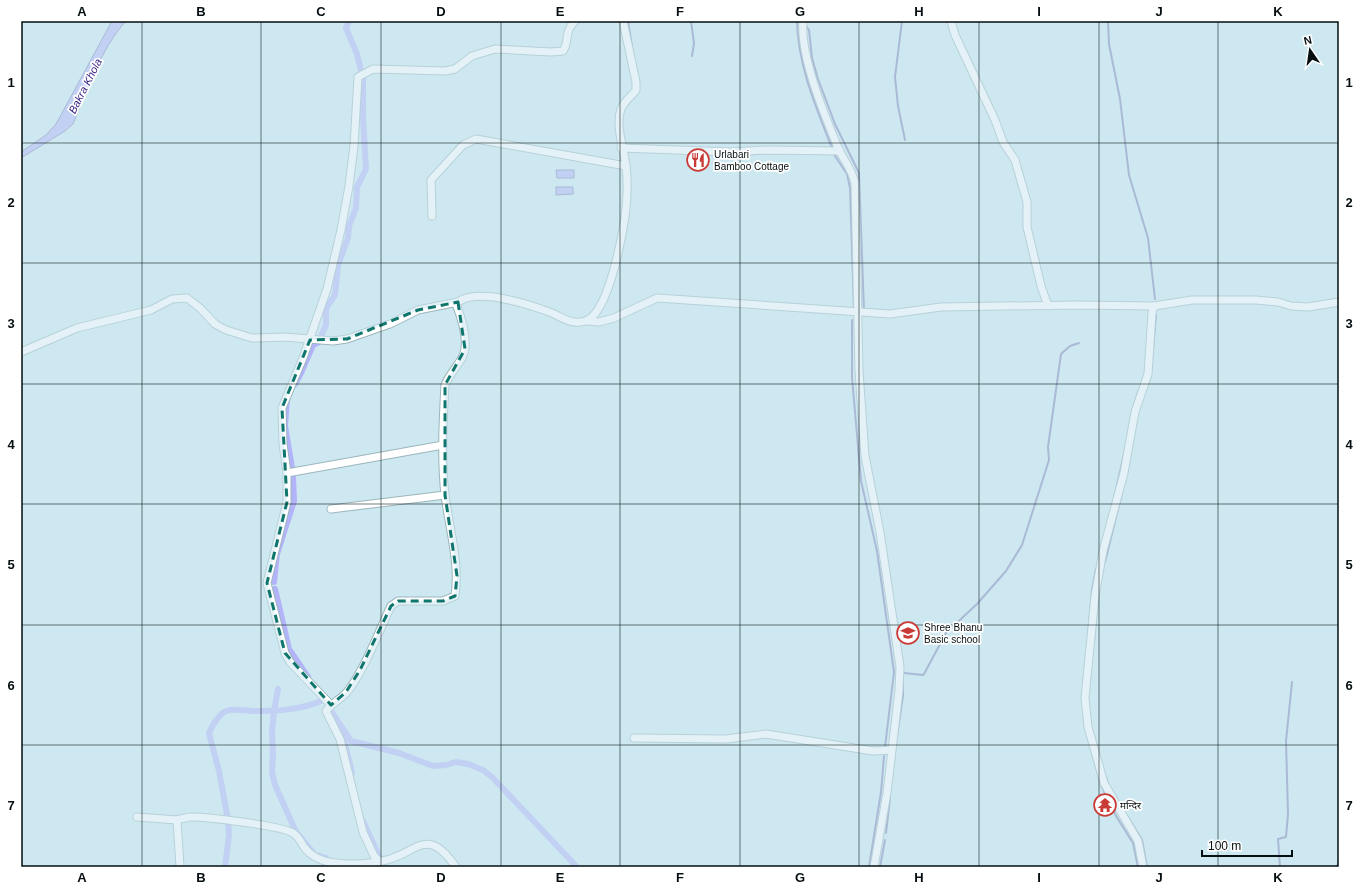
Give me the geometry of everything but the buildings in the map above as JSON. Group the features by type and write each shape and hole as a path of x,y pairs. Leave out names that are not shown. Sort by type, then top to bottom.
{"street":[{"path":"330,705 288,658 283,648 267,582 287,502 287,473 283,444 282,408 310,340 327,289 349,186 354,146 357,78 373,69 445,71 455,69 472,56 495,49 551,52 563,51 565,48 567,31 575,21"},
{"path":"586,321 592,317 602,303 621,242 626,208 626,166 621,148 621,109 636,90 636,82 623,21 619,21"},
{"path":"803,21 802,36 806,55 840,151 853,172 855,183 860,398 866,456 880,532 900,667 899,690 887,793 874,867"},
{"path":"951,21 955,35 995,120 1003,142 1015,160 1027,202 1026,228 1041,286 1048,306"},
{"path":"432,216 431,180 463,145 476,139 626,166"},
{"path":"621,148 732,152 766,150 840,151"},
{"path":"21,352 77,328 151,310 172,299 187,298 200,308 215,324 226,330 252,338 285,337 333,341 347,339 390,324 418,310 458,302 463,298 472,297 494,297 520,303 575,322 600,322 614,318 657,298 703,303 817,309 857,313 908,313 941,307 1154,306 1192,300 1256,300 1278,302 1291,306 1308,307 1339,302"},
{"path":"376,859 359,819 340,738 326,713 330,705 346,692 360,670 391,606 398,601 443,601 455,596 456,563 445,495 443,445 445,385 448,376 466,349 465,333 456,304 458,302"},
{"path":"1143,867 1138,841 1104,783 1088,727 1085,698 1094,596 1103,551 1124,473 1135,412 1148,374 1152,313 1154,306"},
{"path":"287,473 443,445"},
{"path":"332,509 445,495"},
{"path":"634,738 726,739 766,734 873,751 891,750"},
{"path":"137,817 177,820 189,817 283,829 294,833 313,857 335,863 369,862 376,859 388,859 418,845 428,844 436,846 456,867"},
{"path":"177,820 180,867"}],"highlighted area":[{"path":"458,302 465,349 445,385 445,495 457,576 455,596 443,601 398,601 391,606 360,670 346,692 331,705 285,653 267,583 287,502 282,408 310,340 347,339 418,310"}],"water":[{"name":"Bakra Khola","path":"112,21 126,21 109,44 102,57 73,124 65,131 21,158 21,152 46,135 56,124"},
{"path":"556,170 574,170 574,178 557,178"},
{"path":"556,187 573,187 573,194 556,195"}],"waterway":[{"path":"322,334 326,325 326,308 335,295 338,265 348,238 349,226 356,208 357,187 366,169 363,117 363,79 357,54 346,28 349,21"},
{"path":"628,21 632,47"},
{"path":"691,21 694,43 692,56"},
{"path":"797,21 798,38 804,70 814,102 832,148"},
{"path":"902,21 895,77 898,106 905,140"},
{"path":"1108,21 1109,44 1120,99 1129,175 1148,238 1155,299"},
{"path":"806,26 809,30 812,58 818,79 835,124 859,173 864,311"},
{"path":"833,153 847,174 850,188 854,309"},
{"path":"1151,372 1156,315"},
{"path":"852,320 852,377 861,481 877,551 894,672 885,747"},
{"path":"295,384 313,345 319,342"},
{"path":"904,673 924,674 946,633 977,604 1006,571 1022,545 1049,460 1048,447 1061,354 1070,346 1079,343"},
{"path":"1132,412 1138,392"},
{"path":"287,400 285,426 292,468"},
{"path":"1114,498 1125,450"},
{"path":"274,582 277,554 294,501 293,477"},
{"path":"1105,562 1123,489"},
{"path":"1088,636 1092,590 1096,569"},
{"path":"275,589 289,649 308,677"},
{"path":"1094,641 1095,629"},
{"path":"896,742 903,696 903,665"},
{"path":"1083,687 1084,676"},
{"path":"1280,867 1278,839 1286,837 1288,814 1286,741 1292,682"},
{"path":"278,689 272,731 272,772 275,785 296,832 315,855 326,858 324,867"},
{"path":"225,867 229,835 228,820 219,771 209,733 216,720 229,710 280,710 305,706 321,701"},
{"path":"331,711 351,741 399,753 433,766 446,765 456,762 468,764 483,770 493,778 577,867"},
{"path":"342,731 352,773"},
{"path":"1091,749 1101,785 1116,816 1133,843 1138,867"},
{"path":"869,867 881,792 884,756"},
{"path":"1106,777 1109,786"},
{"path":"886,833 890,798"},
{"path":"1128,817 1142,840 1147,867"},
{"path":"363,821 384,867"},
{"path":"880,867 885,840"},
{"path":"1336,867 1339,862"}],"place":[{"name":"Urlabari Bamboo Cottage","path":"698,160"},
{"name":"Shree Bhanu Basic school","path":"908,633"},
{"name":"मन्दिर","path":"1105,805"}]}
